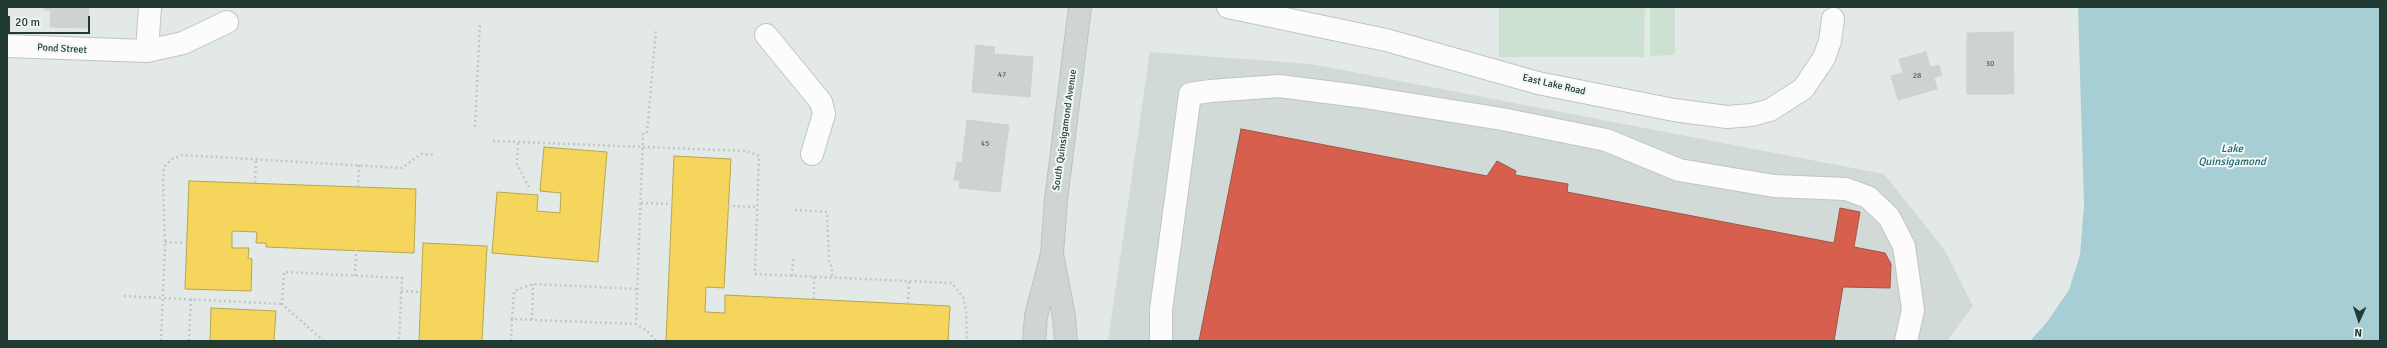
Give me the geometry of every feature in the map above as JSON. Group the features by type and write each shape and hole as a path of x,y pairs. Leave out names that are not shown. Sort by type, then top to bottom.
{"main road":[{"name":"South Quinsigamond Avenue","path":"1034,341 1036,316 1052,254 1056,200 1080,7"},
{"name":"South Quinsigamond Avenue","path":"1052,254 1064,317 1066,341"}],"street":[{"path":"147,51 150,7"},
{"name":"East Lake Road","path":"1228,7 1386,40 1538,83 1674,110 1727,117 1752,116 1770,110 1803,89 1824,58 1830,41 1833,19"},
{"path":"1253,12 1289,7"},
{"name":"Pond Street","path":"7,46 147,51 183,43 227,22"},
{"path":"766,35 821,102 824,114 812,154"},
{"path":"1161,341 1161,310 1190,94 1279,86 1358,96 1502,119 1606,140 1679,170 1774,186 1846,189 1868,197 1890,217 1904,246 1913,310 1906,341"}],"path":[{"path":"475,127 480,22"},
{"path":"636,324 643,147 656,30"},
{"path":"493,141 746,151 759,156 755,274 952,283 958,289 966,311 967,341"},
{"path":"518,142 517,164 529,187"},
{"path":"161,341 165,242 164,167 172,159 182,155 402,168 421,154 435,155"},
{"path":"255,184 256,159"},
{"path":"358,187 359,165"},
{"path":"641,203 672,204"},
{"path":"728,206 757,207"},
{"path":"795,210 827,212 829,262 832,268 832,278"},
{"path":"165,242 187,243"},
{"path":"355,276 356,250"},
{"path":"792,276 793,258"},
{"path":"282,304 284,272 402,278 399,341"},
{"path":"814,277 814,300"},
{"path":"908,304 909,281"},
{"path":"511,341 514,291 533,284 638,289"},
{"path":"532,320 533,284"},
{"path":"401,291 421,292"},
{"path":"124,296 282,304 324,341"},
{"path":"189,341 191,299"},
{"path":"512,319 636,324 646,330 657,341"}],"shaded area":[{"path":"1150,52 1311,64 1884,174 1944,249 1973,306 1947,341 1108,341"}],"green space":[{"path":"1499,7 1645,7 1644,57 1499,57"},
{"path":"1650,7 1675,7 1675,55 1650,56"}],"water":[{"name":"Lake Quinsigamond","path":"2078,7 2380,7 2380,341 2030,341 2047,322 2069,290 2080,255 2084,205"}],"building: Homes":[{"path":"544,147 607,152 598,262 492,253 497,192 538,195 537,211 560,213 561,193 540,191"},
{"path":"674,156 731,159 724,288 706,287 705,312 725,313 725,295 950,306 948,341 666,341"},
{"path":"189,181 416,189 414,253 266,247 266,243 256,243 257,232 232,231 232,248 249,248 248,258 252,259 251,291 185,289"},
{"path":"423,243 487,246 482,341 419,341"},
{"path":"211,308 276,311 274,341 210,341"}],"building: Shops":[{"path":"1241,129 1487,176 1497,161 1516,171 1515,175 1568,184 1567,192 1834,243 1840,208 1860,212 1854,247 1885,253 1891,264 1890,288 1843,287 1834,341 1199,341"}],"building: Other":[{"path":"45,7 89,7 88,28 50,27 51,10 44,10"},
{"path":"2013,32 2014,94 1967,94 1967,33"},
{"path":"976,45 995,47 994,54 1033,57 1030,97 972,92"},
{"path":"1926,52 1930,67 1939,65 1942,75 1934,78 1937,89 1898,100 1891,76 1903,73 1899,59"},
{"path":"967,120 1009,125 1000,192 959,188 960,180 954,180 957,162 962,163"}]}
